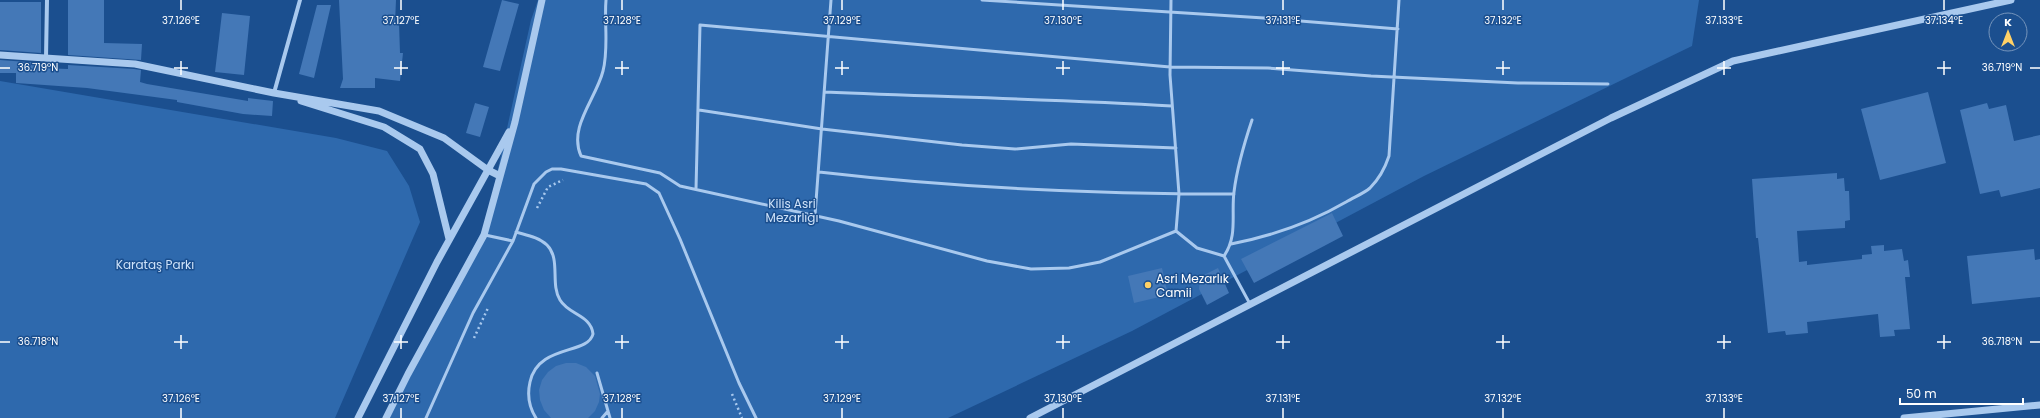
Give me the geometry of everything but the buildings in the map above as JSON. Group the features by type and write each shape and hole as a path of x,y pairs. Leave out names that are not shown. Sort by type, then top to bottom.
{"street":[{"path":"46,58 47,0"},
{"path":"274,93 300,0"},
{"path":"386,418 408,374 484,235 515,122 542,0"},
{"path":"1030,418 1611,118 1733,61 2011,0"},
{"path":"0,55 135,64 274,93 379,111 444,138 488,170 500,176"},
{"path":"274,93 384,127 420,149 433,174 449,239"},
{"path":"358,418 449,239 515,122"},
{"path":"1904,418 2040,404"}],"lane":[{"path":"606,0 603,70 597,89 578,131 579,150 581,156 660,173 680,186 815,215 987,261 1031,269 1069,268 1100,262 1176,231"},
{"path":"815,215 831,0"},
{"path":"982,0 1079,5 1170,14 1264,18 1398,29"},
{"path":"1171,0 1170,67 1178,194 1176,231"},
{"path":"1231,244 1258,239 1309,222 1369,188 1382,172 1389,156 1399,0"},
{"path":"696,189 700,25 1170,67 1268,68 1395,77 1518,83 1608,84"},
{"path":"825,92 953,98 1035,99 1172,106"},
{"path":"699,110 822,129 962,145 1015,149 1071,144 1176,148"},
{"path":"1224,256 1231,244 1234,228 1234,194 1238,168 1252,120"},
{"path":"426,418 473,313 513,241 534,184 540,177 552,169 561,169 646,184 654,189 662,198 739,383 756,418"},
{"path":"818,172 952,186 1034,191 1234,194"},
{"path":"1176,231 1197,248 1224,256 1242,292 1250,304"},
{"path":"516,232 538,239 547,245 552,254 556,288 560,300 567,308 588,321 593,334 587,344 555,354 538,365 530,379 528,391 530,405 536,418"},
{"path":"484,235 513,241"},
{"path":"597,373 610,418"},
{"path":"602,418 608,411"}],"path":[{"path":"534,214 548,187 562,180 568,179"},
{"path":"472,342 489,307"},
{"path":"730,390 742,418"}],"green space":[{"name":"Kilis Asri Mezarlığı","path":"538,0 1699,0 1692,46 1424,176 1132,331 948,418 385,418 486,223 531,20"},
{"name":"Karataş Parkı","path":"0,81 336,138 387,151 409,186 420,222 335,418 0,418"}],"place":[{"name":"Asri Mezarlık Camii","path":"1148,285"}]}
